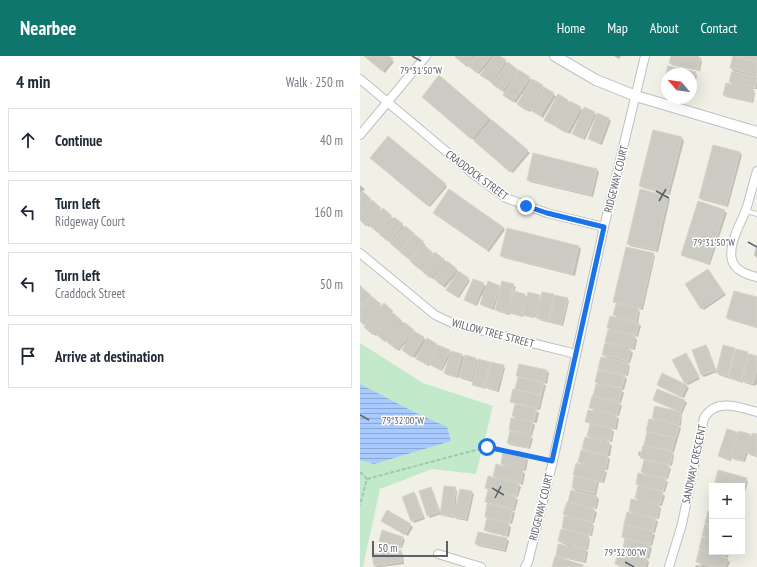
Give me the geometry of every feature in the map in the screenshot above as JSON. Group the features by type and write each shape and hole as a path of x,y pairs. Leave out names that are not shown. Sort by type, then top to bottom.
{"street":[{"path":"360,135 426,56"},
{"path":"555,56 596,80 636,96 757,132"},
{"name":"RIDGEWAY COURT","path":"525,567 528,562 552,461 604,227 645,56"},
{"name":"CRADDOCK STREET","path":"360,79 472,173 506,198 547,213 604,227"},
{"path":"757,171 733,245 732,260 739,270 757,278"},
{"name":"WILLOW TREE STREET","path":"360,253 435,315 452,323 576,354"},
{"name":"SANDWAY CRESCENT","path":"669,567 682,524 704,418 708,412 714,408 722,406 734,406 757,412"},
{"path":"438,554 481,567"}],"lane":[{"path":"745,211 757,214"}],"path":[{"path":"367,479 487,447 552,461"},
{"path":"360,472 367,479"},
{"path":"360,505 367,479"}],"green space":[{"path":"360,343 423,383 493,406 476,474 432,469 380,489 363,567 360,567"}],"water":[{"path":"360,384 447,427 451,441 374,464 360,460"}],"building":[{"path":"364,56 389,56 393,59 382,71"},
{"path":"472,56 465,65 455,57"},
{"path":"475,56 491,56 477,73 467,65"},
{"path":"494,56 500,56 506,60 491,82 480,75"},
{"path":"671,56 693,56 701,58 698,70 697,68 690,68 669,63"},
{"path":"733,56 757,62 757,75 730,68"},
{"path":"735,56 757,56 757,61"},
{"path":"508,62 518,70 502,91 492,84"},
{"path":"519,70 530,77 513,102 503,95"},
{"path":"732,71 757,77 755,88 729,82"},
{"path":"439,75 489,118 471,139 422,97"},
{"path":"532,79 543,85 527,111 517,104"},
{"path":"726,83 754,90 751,102 723,95"},
{"path":"544,87 554,93 540,116 530,110"},
{"path":"558,94 568,100 555,126 544,120"},
{"path":"570,101 581,107 567,133 556,127"},
{"path":"584,107 595,112 583,139 572,134"},
{"path":"597,113 609,118 600,143 588,139"},
{"path":"492,120 528,150 510,172 474,141"},
{"path":"653,130 682,137 668,193 639,186"},
{"path":"388,136 446,184 428,206 370,158"},
{"path":"713,145 740,152 726,206 699,198"},
{"path":"533,153 597,169 591,195 527,180"},
{"path":"449,189 503,227 487,250 433,213"},
{"path":"640,189 668,196 656,250 627,244"},
{"path":"362,191 371,199 360,212 360,193"},
{"path":"372,200 381,208 366,226 360,220 360,214"},
{"path":"698,201 725,210 708,264 681,255"},
{"path":"383,208 392,216 378,233 369,225"},
{"path":"394,217 403,224 389,242 379,234"},
{"path":"405,226 414,233 399,251 390,243"},
{"path":"507,228 579,246 572,274 500,256"},
{"path":"414,234 424,242 410,260 400,252"},
{"path":"424,245 433,253 419,269 410,261"},
{"path":"626,247 654,253 641,308 613,302"},
{"path":"435,252 445,260 430,278 421,270"},
{"path":"447,261 457,269 442,286 433,278"},
{"path":"708,269 724,293 701,309 685,284"},
{"path":"458,271 469,278 457,297 446,290"},
{"path":"473,279 484,283 475,305 464,300"},
{"path":"488,281 500,286 492,308 480,304"},
{"path":"502,281 514,284 507,313 495,310"},
{"path":"361,287 371,295 360,308 360,289"},
{"path":"513,291 525,294 521,315 509,313"},
{"path":"734,291 757,297 757,327 726,318"},
{"path":"528,292 540,295 534,318 522,315"},
{"path":"542,292 554,294 548,321 536,318"},
{"path":"555,295 568,298 561,325 549,322"},
{"path":"371,296 381,304 364,325 360,321 360,310"},
{"path":"384,303 393,311 373,335 364,327"},
{"path":"616,304 639,309 636,321 613,315"},
{"path":"393,313 402,321 385,342 376,334"},
{"path":"610,316 639,323 636,335 607,328"},
{"path":"404,322 414,330 397,350 387,342"},
{"path":"608,330 635,336 633,348 605,342"},
{"path":"414,331 424,337 412,357 402,350"},
{"path":"427,338 437,344 427,364 416,359"},
{"path":"605,343 631,350 628,361 602,355"},
{"path":"438,345 450,350 440,370 429,364"},
{"path":"706,345 716,370 701,375 692,350"},
{"path":"723,345 735,348 728,376 716,373"},
{"path":"736,349 748,352 741,381 728,378"},
{"path":"451,351 462,354 456,377 444,373"},
{"path":"686,353 699,376 685,384 672,360"},
{"path":"749,354 757,356 757,370 753,384 742,381"},
{"path":"465,355 476,358 471,380 459,377"},
{"path":"601,357 629,363 626,375 598,369"},
{"path":"478,359 490,362 484,388 472,385"},
{"path":"491,362 504,365 497,390 485,387"},
{"path":"519,364 547,370 545,382 516,376"},
{"path":"598,370 625,376 622,388 595,382"},
{"path":"662,373 687,385 681,397 657,385"},
{"path":"518,377 544,383 541,395 515,389"},
{"path":"596,384 622,389 619,401 593,396"},
{"path":"513,389 541,396 538,408 510,402"},
{"path":"657,389 685,400 680,412 653,400"},
{"path":"592,396 620,403 617,415 589,408"},
{"path":"515,404 537,409 534,421 512,416"},
{"path":"655,406 681,412 679,424 652,418"},
{"path":"588,410 617,416 615,428 585,422"},
{"path":"511,418 533,422 530,434 509,430"},
{"path":"649,419 679,425 676,438 646,431"},
{"path":"590,424 612,429 610,441 587,436"},
{"path":"727,429 737,432 729,459 718,456"},
{"path":"510,431 531,436 528,448 507,443"},
{"path":"739,431 750,434 743,461 731,458"},
{"path":"647,432 675,438 672,451 644,445"},
{"path":"752,433 757,434 757,456 747,453"},
{"path":"585,437 610,443 607,455 582,449"},
{"path":"643,445 673,452 670,465 640,458"},
{"path":"581,450 608,456 606,468 578,462"},
{"path":"503,452 526,457 524,469 501,464"},
{"path":"644,460 669,466 666,478 641,472"},
{"path":"576,463 605,470 602,482 573,475"},
{"path":"496,464 523,471 521,483 493,476"},
{"path":"718,470 747,478 745,484 745,483 715,482"},
{"path":"638,473 666,479 663,491 636,484"},
{"path":"488,476 519,484 516,496 485,488"},
{"path":"574,476 597,481 594,493 572,488"},
{"path":"444,486 456,487 452,516 440,515"},
{"path":"638,486 663,492 660,504 635,498"},
{"path":"431,487 439,512 427,516 419,491"},
{"path":"460,489 472,491 466,519 453,517"},
{"path":"488,490 516,497 513,509 485,502"},
{"path":"571,490 597,496 595,508 568,502"},
{"path":"414,492 423,517 411,521 402,497"},
{"path":"631,499 659,505 657,518 629,511"},
{"path":"567,502 595,510 592,522 563,514"},
{"path":"487,504 513,510 510,523 485,517"},
{"path":"387,510 411,524 405,535 381,521"},
{"path":"708,511 709,511 709,524 705,523"},
{"path":"627,512 656,519 653,531 624,524"},
{"path":"564,516 593,523 590,535 562,528"},
{"path":"487,518 509,524 506,536 484,530"},
{"path":"705,524 709,525 709,537 702,536"},
{"path":"624,525 653,532 650,544 622,537"},
{"path":"561,529 589,536 586,548 558,541"},
{"path":"382,530 403,537 400,548 379,542"},
{"path":"478,532 507,538 504,550 475,544"},
{"path":"702,537 709,539 709,552 699,549"},
{"path":"625,539 650,545 647,558 622,552"},
{"path":"558,544 586,549 584,561 556,556"},
{"path":"401,550 402,562 374,566 372,554"},
{"path":"699,550 709,553 709,555 715,555 728,559 725,567 713,567 696,562"},
{"path":"618,552 647,559 645,567 628,567 615,564"},
{"path":"555,556 583,565 583,567 552,567"}],"route":[{"path":"487,447 552,461 584,324 604,227 547,213 526,206"}]}
